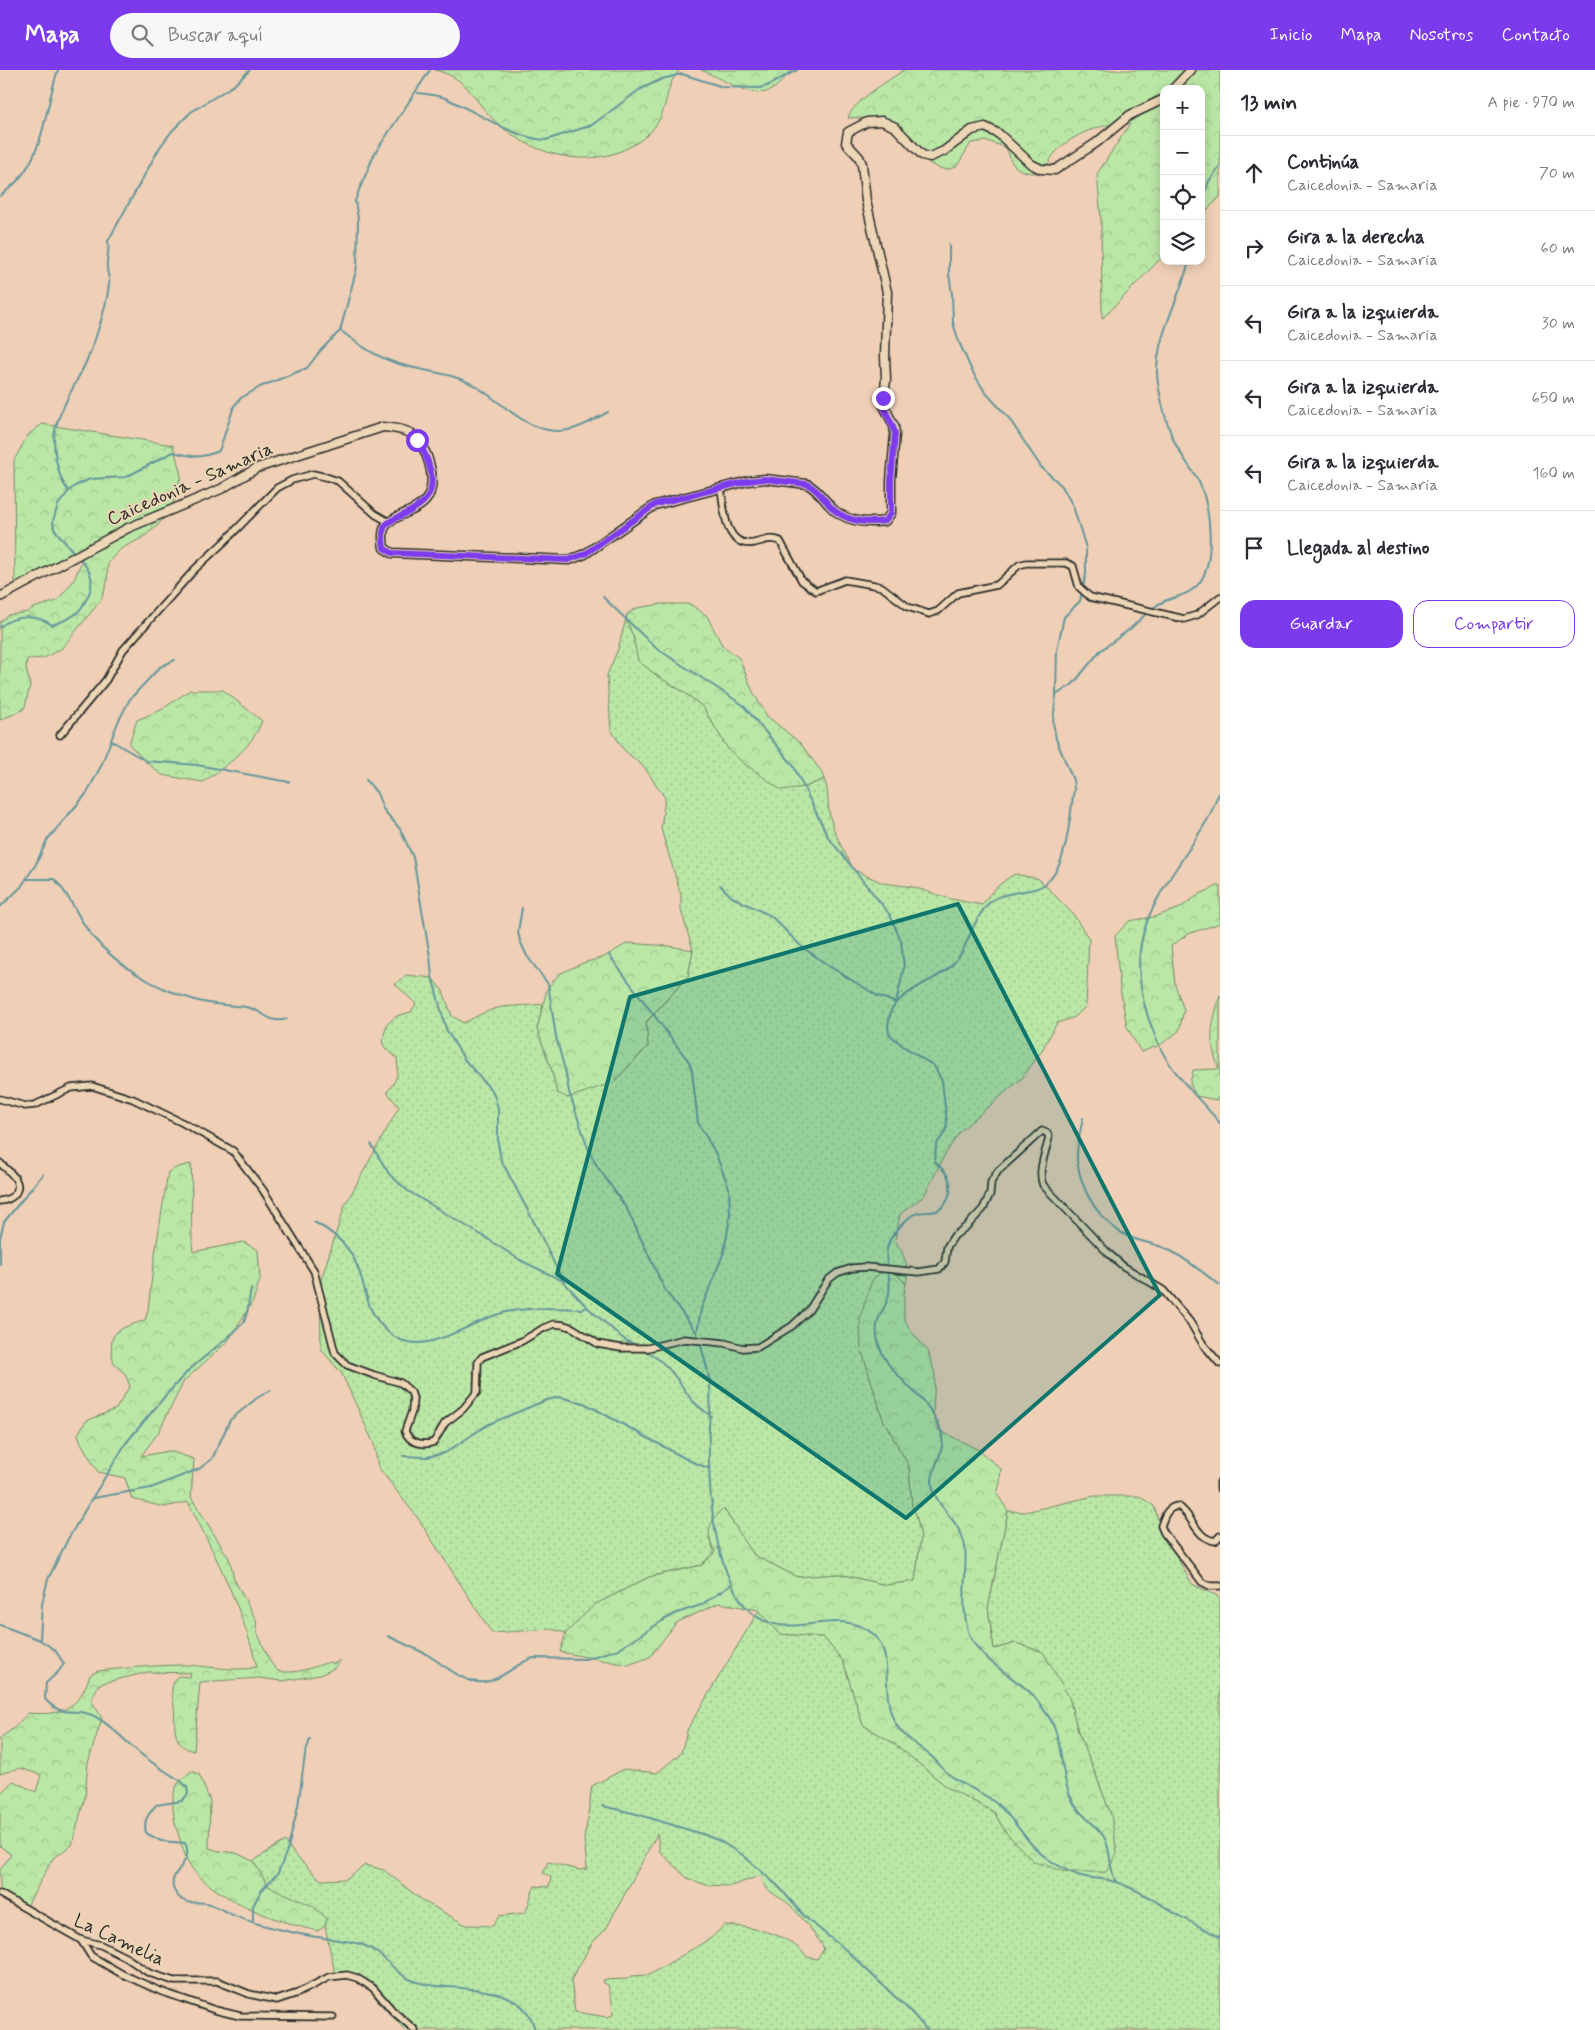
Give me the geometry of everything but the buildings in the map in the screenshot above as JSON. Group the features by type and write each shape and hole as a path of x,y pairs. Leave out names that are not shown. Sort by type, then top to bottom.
{"street":[{"path":"1177,85 1190,70"},
{"path":"60,735 106,680 123,650 194,569 224,542 277,488 292,480 313,474 326,476 338,481 375,514 389,522 384,529 382,540 384,548 392,553 568,560 585,554 656,504 764,479 800,483 813,487 835,512 846,518 885,521 891,513 891,480 895,434 894,426 883,404 886,380 887,292 867,210 862,164 846,143 848,132 867,122 882,121 895,127 922,155 930,157 944,151 972,130 984,127 1000,134 1032,164 1041,169 1055,170 1096,144 1130,115 1160,101"},
{"name":"Caicedonia - Samaria","path":"0,597 128,528 221,489 257,468 383,427 394,428 412,434 422,448 431,478 427,498 418,507 389,522"},
{"path":"721,488 728,525 737,541 744,543 756,543 766,539 780,541 802,581 816,591 845,580 874,585 882,587 908,607 929,614 938,611 958,592 997,585 1019,565 1026,563 1066,563 1073,566 1079,587 1090,597 1184,619 1197,615 1220,597"},
{"path":"0,1099 25,1106 35,1105 71,1088 92,1086 149,1107 183,1123 233,1151 263,1190 314,1270 335,1353 347,1365 374,1375 389,1378 407,1386 413,1398 412,1411 405,1431 411,1440 419,1444 434,1442 445,1424 471,1402 477,1392 477,1366 482,1358 522,1342 542,1329 554,1324 573,1328 598,1344 621,1348 648,1348 684,1339 724,1343 743,1348 758,1346 792,1326 809,1310 828,1280 837,1273 852,1268 865,1267 919,1272 939,1269 945,1262 947,1247 954,1236 967,1226 983,1209 990,1194 991,1182 998,1171 1042,1132 1047,1133 1049,1137 1040,1178 1043,1185 1108,1253 1123,1266 1163,1290 1190,1322 1203,1344 1220,1364"},
{"path":"0,1163 17,1180 18,1186 10,1199 0,1201"},
{"path":"1220,1482 1220,1489"},
{"path":"1220,1536 1215,1541 1205,1538 1201,1535 1186,1511 1178,1506 1172,1507 1166,1514 1161,1526 1164,1533 1202,1582 1210,1586 1220,1586"},
{"name":"La Camelia","path":"0,1894 81,1940 101,1945 127,1958 149,1973 174,1981 222,1982 267,1999 276,2000 329,1977 347,1975 367,1982 393,2011 415,2030"},
{"path":"81,1940 91,1956 122,1974 160,1991 214,2010 240,2016 333,2017"}],"highlighted area":[{"path":"958,904 1160,1295 906,1518 557,1274 630,997"}],"green space":[{"path":"435,70 680,70 671,84 660,119 646,136 628,148 609,155 589,158 568,157 548,152 529,144 510,133 494,120 463,84 447,74"},
{"path":"701,70 791,70 771,90 755,92 736,86"},
{"path":"904,70 1220,70 1220,197 1205,212 1205,85 1160,85 1160,259 1102,319 1101,219 1097,174 1130,124 1100,127 1080,134 1054,154 1042,171 1036,173 1025,172 1019,169 1012,163 1005,147 987,141 971,143 957,166 948,169 939,168 931,164 891,129 867,119 848,118 864,98"},
{"path":"42,424 173,445 181,475 178,492 169,512 156,527 142,538 122,548 108,562 107,583 101,600 62,648 44,658 27,659 26,668 30,685 25,707 21,711 0,720 0,622 8,615 28,612 33,608 57,601 74,580 82,560 81,556 22,587 15,582 14,460 28,435"},
{"path":"661,604 690,604 707,616 722,645 739,658 753,692 767,716 800,743 821,771 824,779 805,787 781,790 741,761 728,749 703,707 638,661 633,636 626,619 627,614 637,608"},
{"path":"626,619 633,636 639,661 703,707 728,749 805,787 824,779 833,826 854,870 883,883 913,887 951,899 982,905 997,887 1015,874 1039,879 1073,914 1089,939 1086,1006 1075,1017 1057,1023 1041,1052 1022,1078 960,1131 944,1156 924,1196 900,1214 895,1240 905,1261 907,1272 906,1284 896,1273 861,1348 883,1419 909,1466 912,1506 916,1513 921,1537 915,1581 886,1585 839,1574 797,1577 754,1555 723,1508 709,1539 715,1552 701,1565 649,1577 594,1605 566,1633 551,1629 492,1633 417,1517 378,1467 374,1444 342,1374 321,1349 320,1283 345,1205 399,1107 387,1092 396,1076 398,1068 397,1058 385,1048 382,1042 387,1024 397,1016 411,1012 416,1004 395,984 406,975 432,978 443,991 452,1016 464,1023 498,1008 543,1004 537,1029 552,1071 557,1093 614,1082 648,1046 646,1023 688,976 693,950 681,910 681,895 661,829 665,798 645,768 624,750 611,730 607,675 618,649"},
{"path":"190,690 223,690 262,721 244,749 229,763 203,782 162,775 129,744 137,720 161,710"},
{"path":"1220,885 1220,923 1188,934 1171,946 1175,985 1184,1010 1179,1031 1160,1045 1141,1052 1127,1027 1120,988 1115,936 1129,921 1153,917 1178,909 1200,894"},
{"path":"628,943 693,950 688,976 646,1022 648,1046 614,1082 568,1098 557,1093 552,1071 537,1029 547,989 559,974 583,963 604,957"},
{"path":"1220,995 1220,1095 1217,1100 1196,1096 1190,1084 1193,1070 1219,1069 1213,1049 1212,1032"},
{"path":"191,1164 193,1252 243,1242 258,1250 260,1279 253,1301 228,1341 184,1381 158,1433 141,1456 169,1451 194,1459 191,1497 230,1560 234,1579 256,1620 257,1632 271,1663 278,1671 292,1672 304,1670 330,1662 333,1664 341,1660 333,1669 320,1675 282,1681 259,1678 200,1682 194,1751 186,1748 178,1739 172,1694 173,1683 178,1676 190,1677 191,1673 148,1672 99,1684 91,1700 102,1718 88,1763 85,1797 72,1845 53,1858 26,1908 0,1892 0,1870 11,1855 0,1846 0,1794 13,1781 36,1792 41,1775 20,1768 0,1774 0,1738 14,1728 28,1713 50,1713 68,1708 75,1703 86,1687 90,1675 98,1671 176,1665 228,1669 257,1667 236,1604 218,1562 188,1502 164,1507 132,1499 125,1478 98,1472 81,1443 78,1434 86,1421 116,1409 130,1386 125,1374 114,1364 112,1353 113,1338 121,1329 145,1320 168,1172"},
{"path":"887,1268 896,1273 906,1284 904,1318 910,1330 928,1351 935,1374 933,1414 938,1430 977,1449 1001,1469 997,1494 1008,1511 988,1608 994,1649 1016,1643 1043,1652 1069,1697 1078,1732 1111,1815 1117,1853 1106,1872 1067,1872 1034,1862 1006,1833 994,1812 947,1787 895,1744 863,1725 843,1661 823,1637 779,1634 759,1610 719,1603 676,1623 650,1657 628,1665 560,1652 566,1633 594,1605 649,1577 702,1565 715,1552 709,1533 711,1524 723,1508 754,1555 797,1577 839,1574 886,1585 915,1581 921,1537 916,1514 912,1506 909,1466 883,1419 861,1348 860,1318 872,1280"},
{"path":"1094,1496 1139,1496 1154,1506 1161,1529 1192,1584 1220,1597 1220,2030 405,2030 381,2005 366,1984 335,1974 325,1926 327,1919 268,1886 253,1861 285,1841 296,1856 321,1880 346,1879 365,1865 384,1870 423,1901 466,1925 493,1926 499,1916 524,1913 535,1886 549,1887 551,1877 543,1873 548,1862 579,1870 587,1869 584,1838 590,1809 592,1786 624,1769 657,1773 681,1753 688,1728 759,1610 779,1634 823,1637 843,1661 863,1725 895,1744 947,1787 994,1812 1006,1833 1111,1815 1078,1732 1069,1697 1016,1643 994,1649 988,1608 1008,1511 1025,1512","holes":["657,1834 660,1852 687,1878 706,1885 731,1886 762,1875 768,1890 794,1909 814,1933 824,1949 817,1959 807,1957 790,1942 770,1933 725,1925 711,1938 649,1975 632,1976 627,1979 603,1980 608,1985 613,2015 607,2017 575,2012 571,1980 592,1943 606,1929"]},
{"path":"191,1771 199,1774 210,1801 209,1848 236,1853 253,1861 268,1886 313,1906 327,1919 325,1926 318,1931 286,1922 252,1909 206,1883 195,1872 185,1854 176,1828 173,1809 177,1785"}],"waterway":[{"path":"0,196 18,180 34,155 58,70"},
{"path":"69,491 61,478 56,460 54,441 56,426 62,409 90,352 104,311 109,281 107,270 108,241 160,147 172,131 191,112 234,85 250,70"},
{"path":"75,554 54,529 53,521 58,505 69,491 90,479 126,477 173,452 196,456 219,451 234,406 241,398 260,387 307,368 321,350 340,331 357,267 358,219 355,201 375,153 430,70"},
{"path":"418,93 445,98 521,135 546,140 592,125 639,90 662,79 682,74 723,87 759,88 767,86 797,70"},
{"path":"1205,192 1209,181 1220,166"},
{"path":"896,1003 912,990 941,974 951,966 964,949 980,914 990,902 1004,895 1034,889 1045,884 1054,874 1065,847 1074,789 1073,780 1056,739 1053,722 1057,650 1064,617 1080,601 1086,574 1086,548 1073,506 1062,486 1041,467 1008,417 985,392 972,371 953,323 949,274 949,244"},
{"path":"1152,609 1164,601 1183,595 1195,588 1205,572 1210,547 1210,532 1203,492 1172,436 1163,409 1157,374 1160,346 1164,331 1188,265"},
{"path":"341,331 386,359 467,382 486,393 523,420 544,429 555,431 570,430 608,412"},
{"path":"0,627 12,620 26,617 40,619 52,625 78,612 89,594 92,582 87,567 78,557"},
{"path":"603,597 656,648 743,705 793,765 828,837 890,915 901,941 904,967 896,1003 891,1010 888,1025 889,1034 903,1046 934,1066 942,1081 947,1124 945,1132 936,1145 935,1162 947,1175 950,1190 947,1201 940,1209 914,1214 905,1221 889,1242 886,1255 890,1287 888,1299 877,1323 880,1350 895,1372 924,1402 939,1425 942,1434 941,1449 932,1476 932,1483 937,1499 957,1527 964,1542 966,1554 964,1604 968,1631 972,1640 986,1658 1031,1693 1051,1720 1058,1741 1064,1776 1071,1798 1078,1809 1104,1837 1116,1882"},
{"path":"1056,695 1073,684 1100,651 1130,629 1148,612"},
{"path":"0,907 21,887 36,864 47,840 87,793 130,699 160,667 175,660"},
{"path":"112,741 146,761 197,765 289,782"},
{"path":"366,780 377,793 383,809 400,829 413,857 432,976 446,1029 464,1059 493,1092 498,1108 498,1143 501,1160 563,1281 587,1307 625,1340 637,1346"},
{"path":"1220,791 1208,818 1164,887 1151,912 1145,927 1139,957 1139,972 1144,1003 1157,1042 1183,1082 1220,1123"},
{"path":"26,879 54,879 65,892 92,936 114,958 139,976 167,990 201,1002 251,1008 275,1020 287,1019"},
{"path":"720,885 732,897 771,916 802,947 832,968 876,995 896,1003"},
{"path":"522,908 518,932 520,941 527,956 548,984 556,1037 569,1092 589,1151 597,1166 627,1209 665,1290 697,1333 698,1338"},
{"path":"609,955 689,1062 692,1071 698,1123 715,1152 729,1188 730,1217 724,1252 701,1309 697,1333"},
{"path":"1083,1118 1077,1150 1079,1172 1088,1195 1101,1215 1109,1224 1129,1237 1169,1250 1220,1285"},
{"path":"371,1144 389,1174 408,1191 520,1260 563,1281"},
{"path":"0,1264 0,1238 4,1222 43,1174"},
{"path":"314,1222 326,1229 346,1246 358,1267 369,1305 374,1314 388,1332 401,1340 416,1343 431,1341 492,1316 515,1310 582,1309 587,1307"},
{"path":"40,1640 42,1604 48,1579 88,1505 126,1443 166,1395 190,1369 244,1322 251,1289"},
{"path":"700,1342 710,1389 709,1467 715,1529 725,1569 733,1587 748,1609 764,1621 781,1625 837,1622 855,1624 872,1633 880,1642 884,1653 887,1692 893,1718 903,1734 931,1756 947,1773 998,1805 1032,1845 1055,1864 1077,1875 1112,1881 1132,1888 1220,1937"},
{"path":"644,1350 667,1367 692,1400 711,1416"},
{"path":"93,1498 151,1488 199,1469 212,1459 230,1420 257,1398 271,1390"},
{"path":"403,1456 427,1457 445,1453 487,1425 544,1401 559,1397 584,1403 688,1460 710,1469"},
{"path":"388,1636 426,1654 464,1678 472,1681 489,1681 533,1658 585,1659 619,1649 662,1621 677,1613 701,1605 731,1585"},
{"path":"0,1625 40,1640 55,1650 64,1664 46,1683 45,1699 58,1709 87,1713 100,1719 141,1754 187,1787 188,1794 182,1801 156,1805 145,1825 146,1833 161,1841 185,1843 186,1857 173,1882 173,1888 181,1899 188,1902 214,1905 233,1915 276,1929 360,1944 375,1951 409,1979 424,1984 481,1990 499,1994 515,2001 528,2013 535,2030"},
{"path":"253,1921 253,1906 261,1891 278,1873 288,1848 298,1806 305,1755 310,1739"},
{"path":"602,1806 637,1814 705,1835 720,1841 744,1856 779,1887 806,1918 847,1951 911,2012 927,2030"}],"route":[{"path":"417,440 430,468 431,478 427,498 418,507 389,522 384,529 382,540 384,548 392,553 568,560 585,554 656,504 748,481 764,479 807,484 813,487 835,512 846,518 865,522 885,521 891,513 892,505 891,480 895,434 894,426 884,409 883,398"}]}
